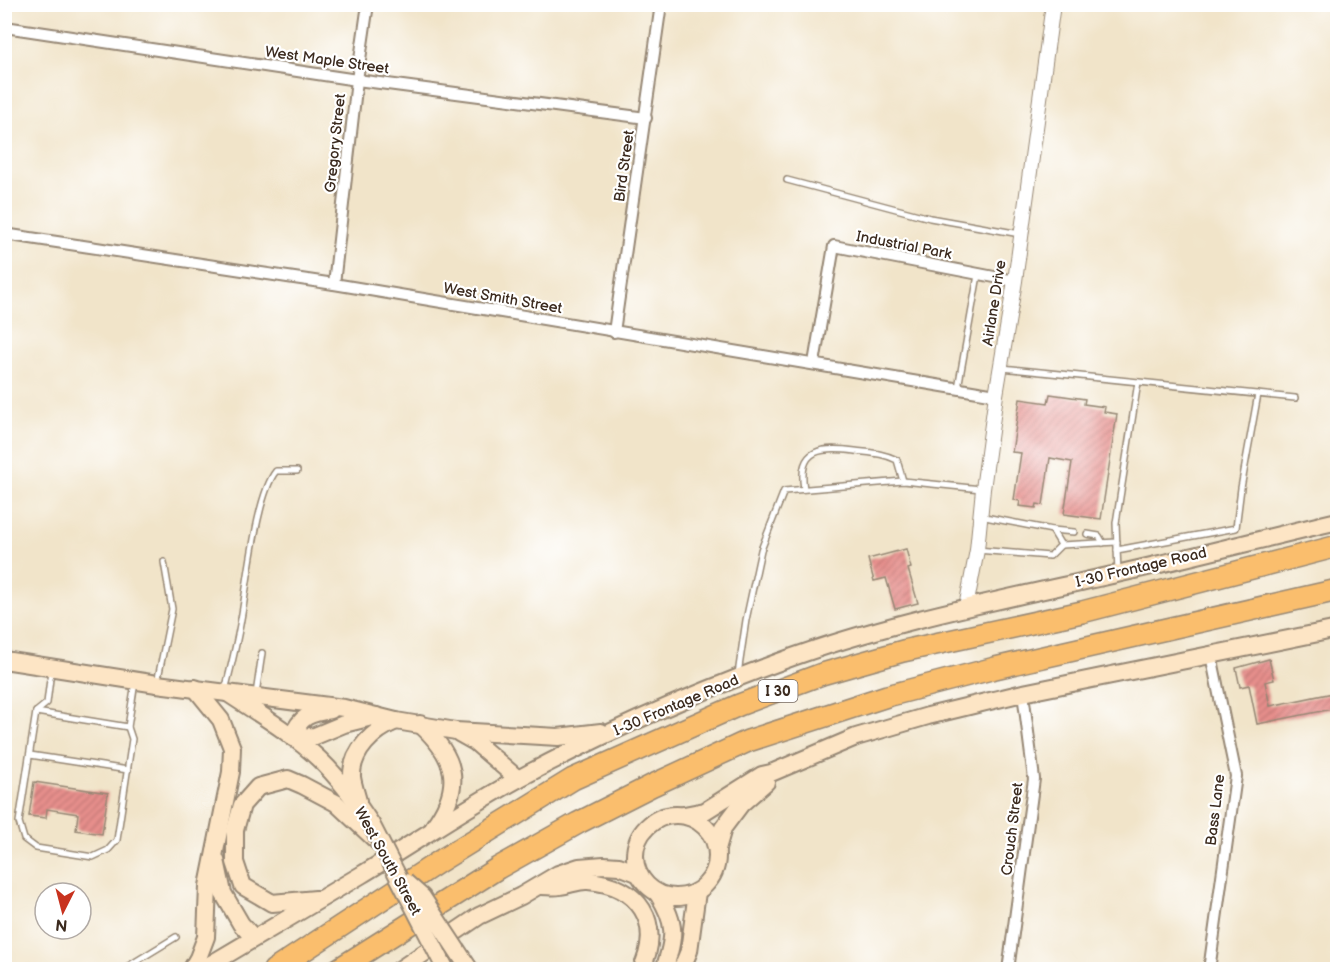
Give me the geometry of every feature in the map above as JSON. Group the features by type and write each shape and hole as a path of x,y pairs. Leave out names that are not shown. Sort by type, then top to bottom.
{"highway":[{"name":"I 30","path":"274,969 440,861 573,779 739,705 822,674 903,651 1082,612 1338,546"},
{"name":"I 30","path":"337,969 498,868 568,828 748,741 887,696 995,668 1338,590"}],"main road":[{"name":"I-30 Frontage Road","path":"201,969 518,779 611,732 737,679 792,658 966,607 1119,574 1338,521"},
{"path":"771,773 764,784 741,804 723,828 717,849 715,869 705,886 697,892 678,898 658,894 649,889 637,873 634,853 640,834 646,827 664,816 705,811 762,775 856,737 928,716 1023,693 1338,629"},
{"name":"West South Street","path":"4,660 135,681 344,708 396,721 456,731 558,736 611,732"},
{"path":"191,969 206,937 208,886 231,772 232,748 221,720 195,688"},
{"name":"West South Street","path":"227,693 292,737 319,759 358,804 371,824 446,969"},
{"path":"344,708 313,713 297,724 292,737 315,736 344,724 378,715"},
{"path":"358,804 352,776 358,756 370,736 382,726 396,721"},
{"path":"420,724 448,755 452,773 453,784 449,802 430,831"},
{"name":"West South Street","path":"456,731 475,742 518,779"},
{"path":"320,899 272,903 243,886 234,862 235,830 242,805 258,787 288,779 302,785 336,804 382,845"},
{"path":"684,815 702,824 709,831 717,849"},
{"path":"214,854 223,893 241,924 254,938"},
{"path":"399,969 479,916 521,896 558,874 579,867 591,866 618,866 637,873"},
{"path":"399,878 412,886 422,897 470,969"},
{"path":"537,885 559,886 584,880 608,883 625,891 642,908 649,923 651,938 648,955 641,969"},
{"path":"681,969 688,951 697,892"},
{"path":"658,894 665,906 673,931 672,946 664,969"}],"street":[{"name":"Gregory Street","path":"334,284 368,4"},
{"name":"Bird Street","path":"614,332 661,4"},
{"name":"Airlane Drive","path":"966,607 977,550 982,489 1000,368 1016,281 1053,4"},
{"name":"West Maple Street","path":"5,28 357,80 646,118"},
{"name":"West Smith Street","path":"4,234 334,284 996,395"},
{"name":"Industrial Park","path":"814,363 834,246 1016,281"},
{"name":"Bass Lane","path":"1209,969 1236,776 1211,656"},
{"name":"Crouch Street","path":"1008,969 1034,779 1023,693"}],"lane":[{"path":"787,180 930,218 1022,234"},
{"path":"958,388 978,274"},
{"path":"1000,368 1295,398"},
{"path":"1119,574 1116,523 1138,382"},
{"path":"1117,550 1236,528 1258,394"},
{"path":"804,489 802,478 807,458 818,450 830,448 886,455 897,460 903,481"},
{"path":"227,693 262,502 270,479 276,471 297,471"},
{"path":"737,679 746,620 761,550 784,491 903,481 982,489"},
{"path":"979,516 1074,532"},
{"path":"1052,530 1061,545"},
{"path":"1087,534 1099,536 1103,543"},
{"path":"977,550 1050,556 1061,545 1117,542"},
{"path":"157,684 172,609 164,562"},
{"path":"256,696 262,653"},
{"path":"52,667 47,703 36,712 20,822 24,839 36,848 93,857 108,850 117,840 132,739 128,727 135,681"},
{"path":"36,712 128,727"},
{"path":"30,755 128,770"},
{"path":"122,969 176,937"}],"building":[{"path":"1050,394 1085,399 1084,404 1105,407 1104,412 1117,414 1101,519 1064,514 1072,462 1050,458 1043,505 1037,504 1036,508 1019,506 1020,501 1014,500 1021,453 1012,452 1020,399 1048,403"},
{"path":"906,549 911,568 908,569 918,603 895,609 886,578 874,581 868,559"},
{"path":"1269,659 1274,680 1265,682 1270,706 1338,692 1338,708 1257,724 1249,685 1240,687 1236,668"},
{"path":"34,782 108,793 102,834 76,830 78,814 47,809 46,818 29,816"}]}
